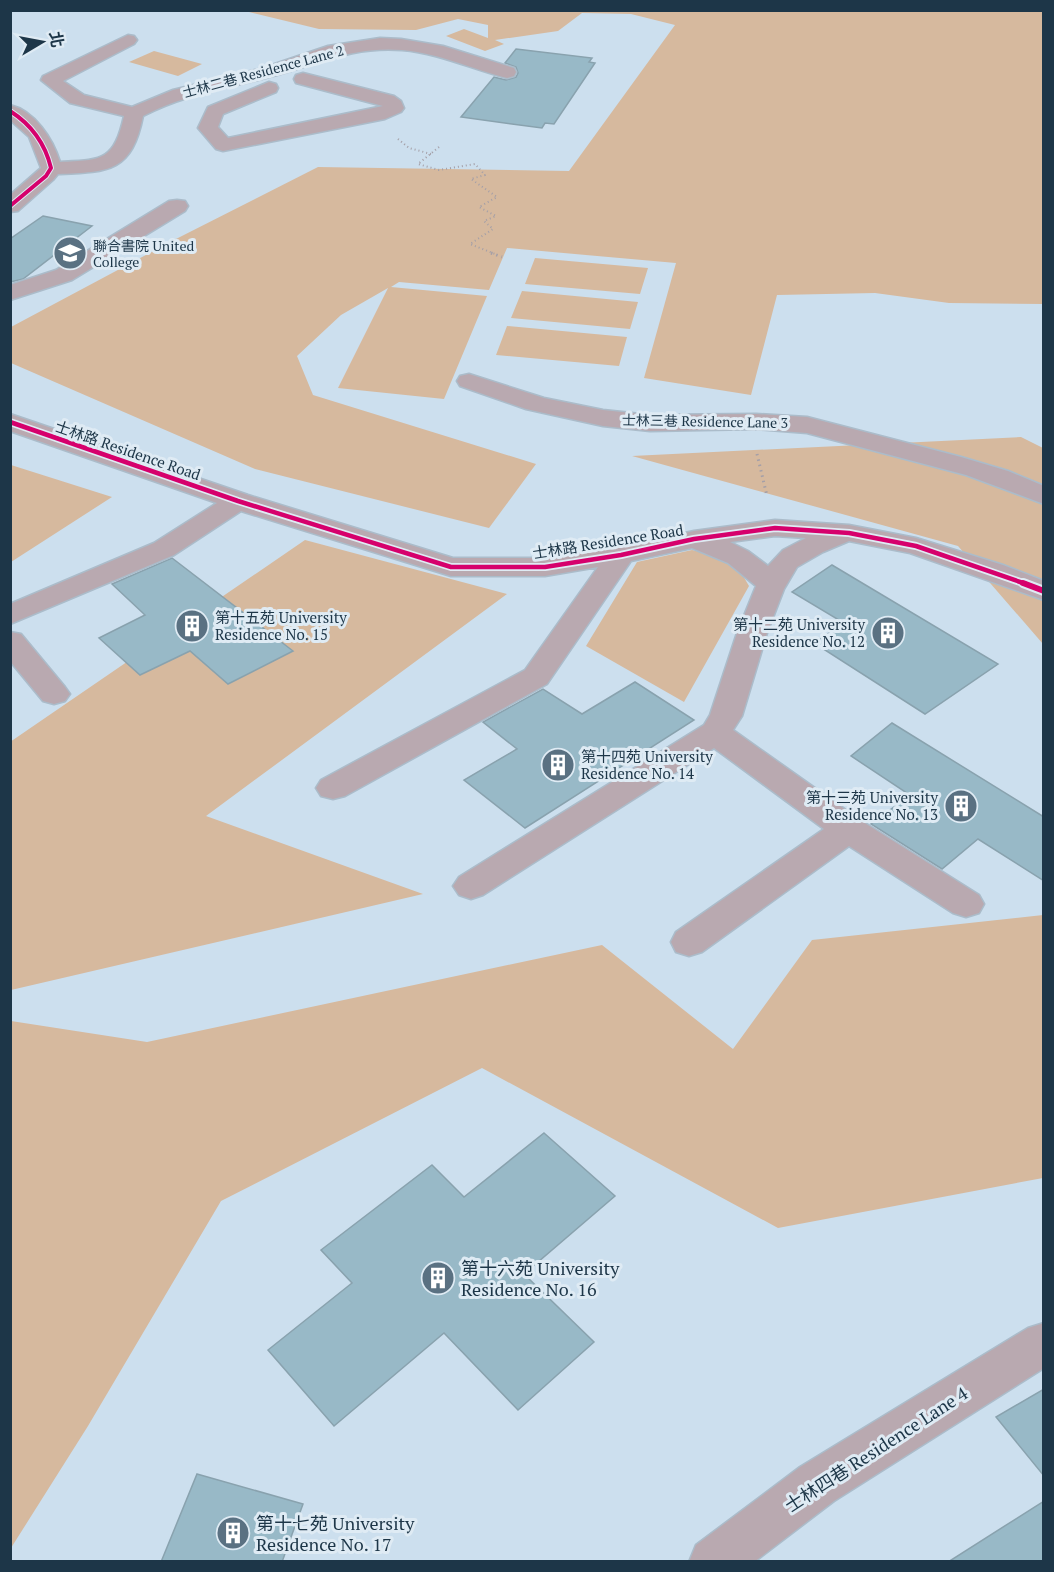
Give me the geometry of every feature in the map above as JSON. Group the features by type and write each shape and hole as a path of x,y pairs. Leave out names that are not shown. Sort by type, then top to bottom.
{"street":[{"path":"51,168 99,163 117,157 125,148 134,113 77,99 50,80 129,40"},
{"name":"士林二巷 Residence Lane 2","path":"134,113 174,95 282,69 336,50 393,44 448,51 507,72"},
{"path":"282,69 303,79 387,100 394,105 394,108 385,113 223,146 208,128 215,111 277,85 303,79"},
{"path":"10,111 32,127 42,140 51,168 46,176 10,206"},
{"path":"10,293 64,275 177,206"},
{"name":"士林三巷 Residence Lane 3","path":"469,381 551,409 599,417 659,423 749,421 794,423 985,472 1044,496"},
{"name":"士林路 Residence Road","path":"10,422 238,501 451,567 546,567 621,555 694,539 775,528 849,533 916,546 993,571 1044,591"},
{"path":"10,615 164,549 238,501"},
{"path":"471,886 715,733 726,716 770,584 786,561 810,547 849,533"},
{"path":"694,539 728,550 752,564 770,584"},
{"path":"333,788 536,677 621,555"},
{"path":"10,641 54,694"},
{"path":"715,733 848,829 966,904"},
{"path":"689,942 848,829"},
{"name":"士林四巷 Residence Lane 4","path":"713,1562 817,1484 1044,1342"}],"path":[{"path":"440,147 418,164 439,170 475,164 485,175 471,179 497,197 479,207 496,216 484,221 493,229 470,244 502,256"},
{"path":"749,421 775,528"}],"shaded area":[{"path":"245,11 1043,11 1043,304 949,303 875,293 777,295 751,395 644,378 676,263 507,248 489,290 399,282 391,287 487,296 444,399 338,388 388,288 341,315 297,356 313,395 536,464 489,528 255,469 11,363 11,327 174,240 318,167 569,171 675,25 631,14 582,13 558,31 495,40 504,44 485,51 446,36 464,29 488,38 488,25 458,19 416,30 319,29"},
{"path":"154,51 202,64 178,76 129,62"},
{"path":"535,258 648,268 640,294 525,284"},
{"path":"522,291 638,302 630,329 511,318"},
{"path":"507,326 627,337 619,366 496,355"},
{"path":"1021,437 1043,448 1043,644 958,546 632,456"},
{"path":"11,465 112,497 11,562"},
{"path":"305,540 507,594 206,816 423,894 11,990 10,742"},
{"path":"692,550 713,555 739,569 749,586 684,702 586,646 637,562"},
{"path":"1043,915 1043,1178 778,1228 482,1068 221,1201 88,1426 11,1548 11,1021 147,1042 602,945 733,1049 812,940"}],"building":[{"path":"516,49 592,58 589,62 595,63 554,124 545,123 542,128 461,117 494,77 506,80 516,77 518,73 516,67 505,63"},
{"path":"43,216 92,226 23,279 10,282 10,239"},
{"name":"第十五苑 University Residence No. 15","path":"172,558 293,651 228,684 190,651 140,675 99,638 145,615 112,584"},
{"name":"第十二苑 University Residence No. 12","path":"832,565 998,664 925,714 814,643 844,623 792,592"},
{"name":"第十四苑 University Residence No. 14","path":"635,682 694,720 525,828 464,780 517,749 483,722 543,689 582,714"},
{"name":"第十三苑 University Residence No. 13","path":"892,723 1044,817 1044,881 978,839 942,869 871,824 910,795 851,756"},
{"name":"第十六苑 University Residence No. 16","path":"544,1133 615,1196 524,1274 594,1342 518,1410 444,1333 334,1426 268,1350 352,1283 321,1250 432,1165 464,1197"},
{"path":"1044,1389 1044,1476 996,1417"},
{"name":"第十七苑 University Residence No. 17","path":"197,1474 303,1504 282,1562 161,1562"},
{"path":"1044,1501 1044,1562 948,1562"}],"cycle path":[{"path":"10,111 32,128 46,150 51,168 46,176 10,206"},
{"path":"10,422 238,501 451,567 545,567 621,555 694,539 775,528 849,533 916,546 993,571 1044,591"}],"place":[{"name":"聯合書院 United College","path":"70,253"},
{"name":"第十五苑 University Residence No. 15","path":"192,626"},
{"name":"第十二苑 University Residence No. 12","path":"888,633"},
{"name":"第十四苑 University Residence No. 14","path":"558,765"},
{"name":"第十三苑 University Residence No. 13","path":"961,806"},
{"name":"第十六苑 University Residence No. 16","path":"438,1278"},
{"name":"第十七苑 University Residence No. 17","path":"233,1533"}]}
